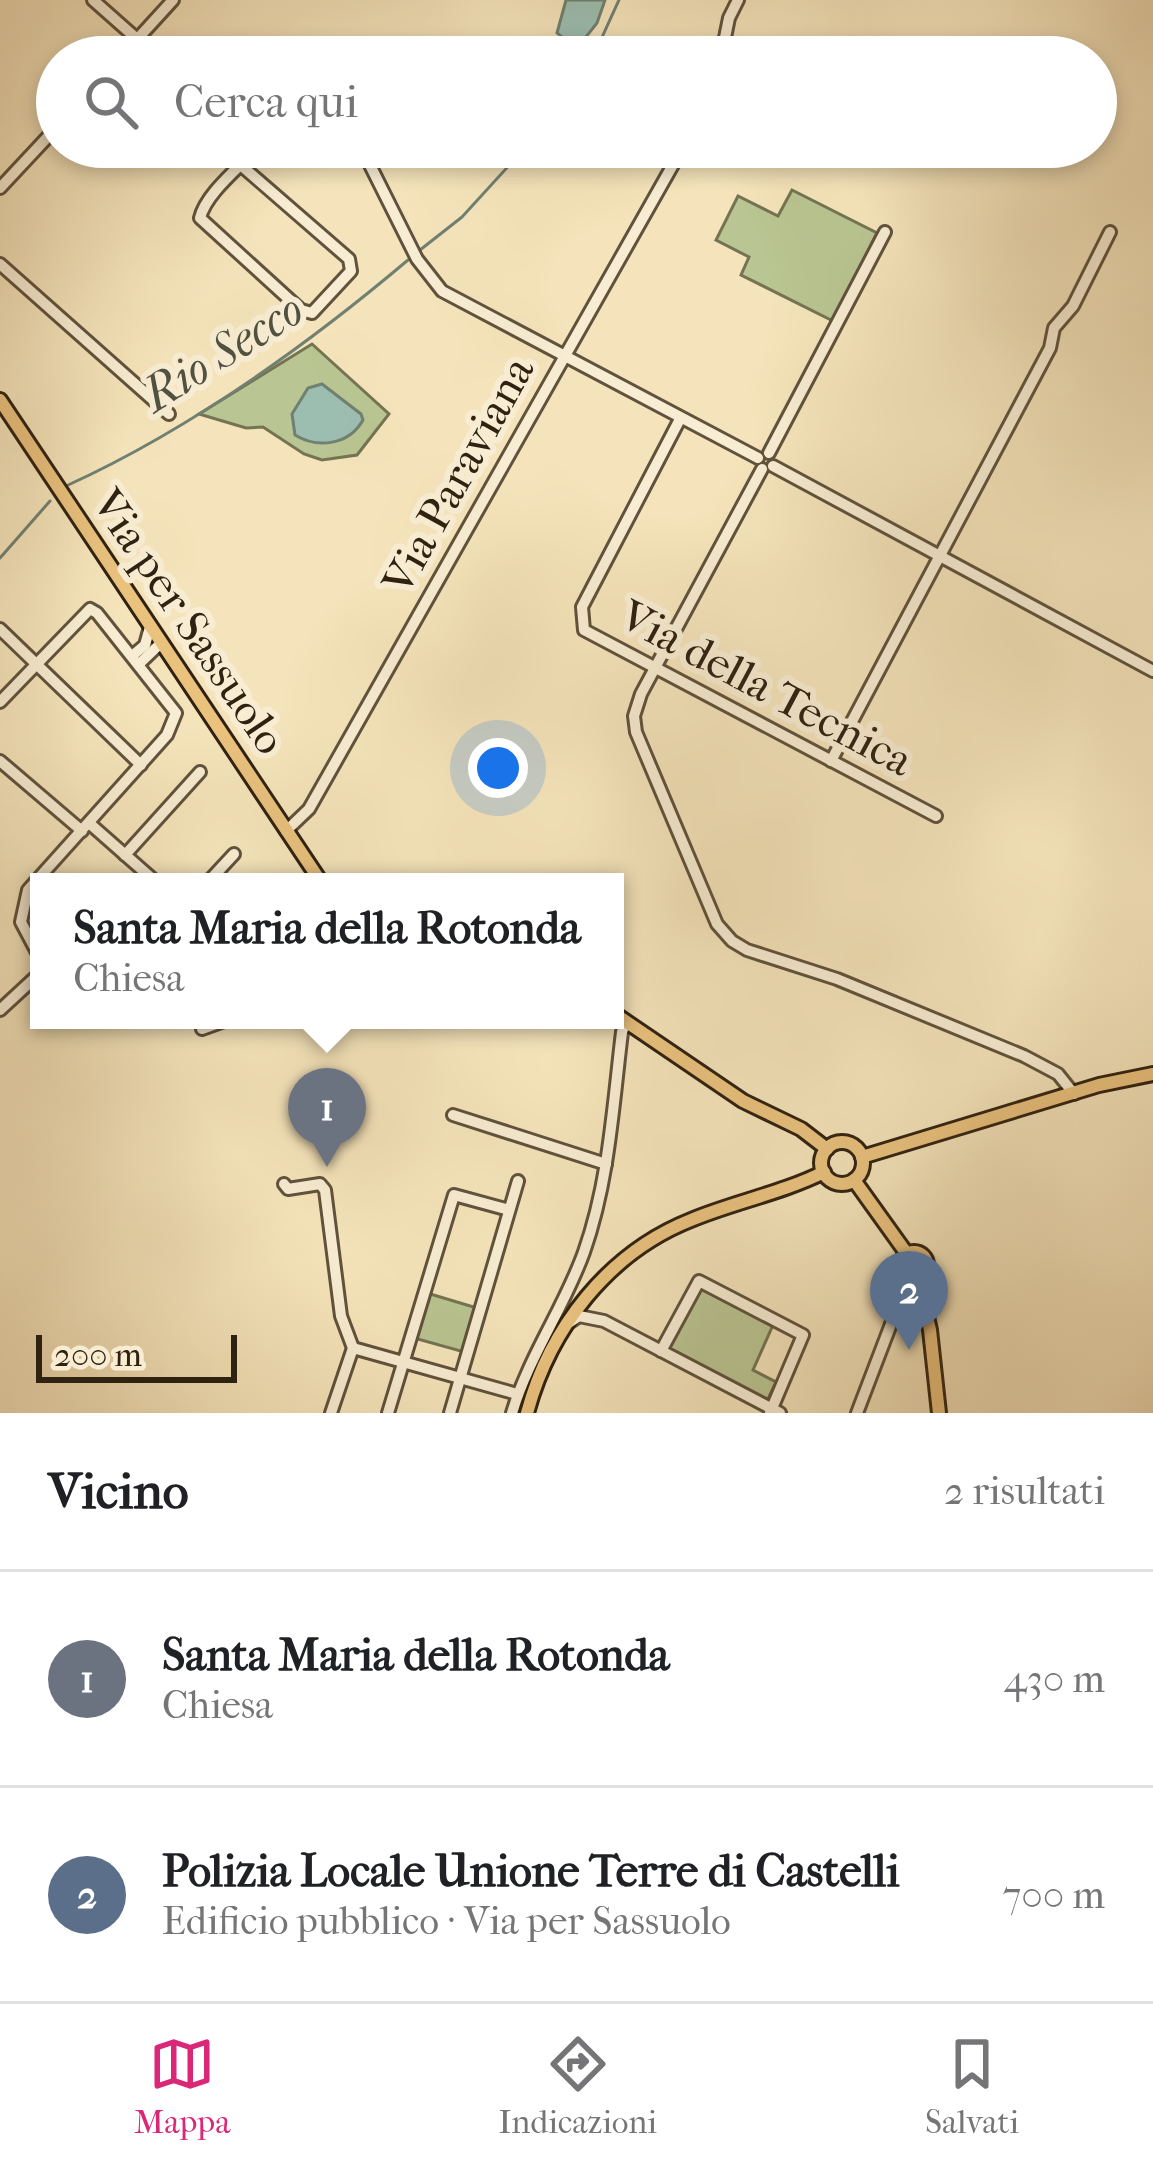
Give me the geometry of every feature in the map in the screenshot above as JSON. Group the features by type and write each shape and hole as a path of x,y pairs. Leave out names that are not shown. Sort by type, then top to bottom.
{"main road":[{"name":"Via per Sassuolo","path":"0,400 150,647 315,873"},
{"path":"624,1019 743,1101 801,1129 827,1149"},
{"path":"862,1156 1153,1074"},
{"path":"844,1143 862,1156 861,1172 854,1180 837,1184 824,1172 822,1158 827,1149 844,1143"},
{"path":"527,1413 543,1365 563,1328 600,1281 640,1248 687,1221 824,1172"},
{"path":"854,1180 907,1254"},
{"path":"907,1254 917,1253 925,1260 926,1270 914,1277"},
{"path":"907,1254 901,1265 914,1277 931,1330 939,1413"}],"street":[{"path":"94,0 134,36"},
{"path":"140,36 172,0"},
{"path":"725,36 738,0"},
{"path":"0,188 36,149"},
{"path":"239,168 202,208 200,218 301,310 312,313 351,271 352,264 243,168"},
{"path":"372,168 417,259 433,283 452,298 1153,670"},
{"name":"Via Paraviana","path":"286,831 309,809 671,168"},
{"path":"885,232 638,702 636,733 717,924 731,941 1011,1051 1058,1074 1074,1094"},
{"path":"831,761 1050,348 1054,328 1073,306 1110,232"},
{"path":"0,264 169,415"},
{"name":"Via della Tecnica","path":"680,419 580,613 581,625 589,634 936,816"},
{"path":"0,702 90,609 150,647 176,713 171,729 43,873"},
{"path":"0,629 141,765"},
{"path":"0,761 146,873"},
{"path":"125,855 200,772"},
{"path":"216,873 234,854"},
{"path":"30,888 21,922 30,939"},
{"path":"0,1010 30,982"},
{"path":"512,1413 583,1254 606,1164 621,1029"},
{"path":"454,1115 606,1164"},
{"path":"450,1413 518,1181"},
{"path":"284,1184 292,1189 320,1184 325,1190 341,1316 353,1348 332,1413"},
{"path":"388,1413 454,1195 509,1210"},
{"path":"857,1413 914,1277"},
{"path":"600,1281 594,1306 604,1321"},
{"path":"563,1328 579,1316 604,1321 774,1412 803,1335 699,1281 661,1351"},
{"path":"900,1302 909,1297 919,1302 924,1324 931,1330"},
{"path":"353,1348 518,1394"}],"green space":[{"path":"792,190 877,233 833,321 741,275 749,257 716,240 738,196 778,216"},
{"path":"312,344 389,414 357,455 322,460 263,427 246,428 199,414"},
{"path":"701,1287 773,1325 753,1370 776,1382 767,1401 668,1348"},
{"path":"427,1293 477,1308 464,1352 414,1338"}],"shaded area":[{"path":"566,0 605,0 587,36 557,33"},
{"path":"322,384 363,420 350,435 332,442 295,435 292,414 308,388"}],"waterway":[{"name":"Rio Secco","path":"603,36 619,0"},
{"name":"Rio Secco","path":"420,250 462,217 507,168"},
{"name":"Rio Secco","path":"66,486 157,439 244,385 408,260"},
{"name":"Rio Secco","path":"0,558 50,501"}],"place":[{"name":"Santa Maria della Rotonda","path":"327,1167"},
{"name":"Polizia Locale Unione Terre di Castelli","path":"909,1350"}]}
